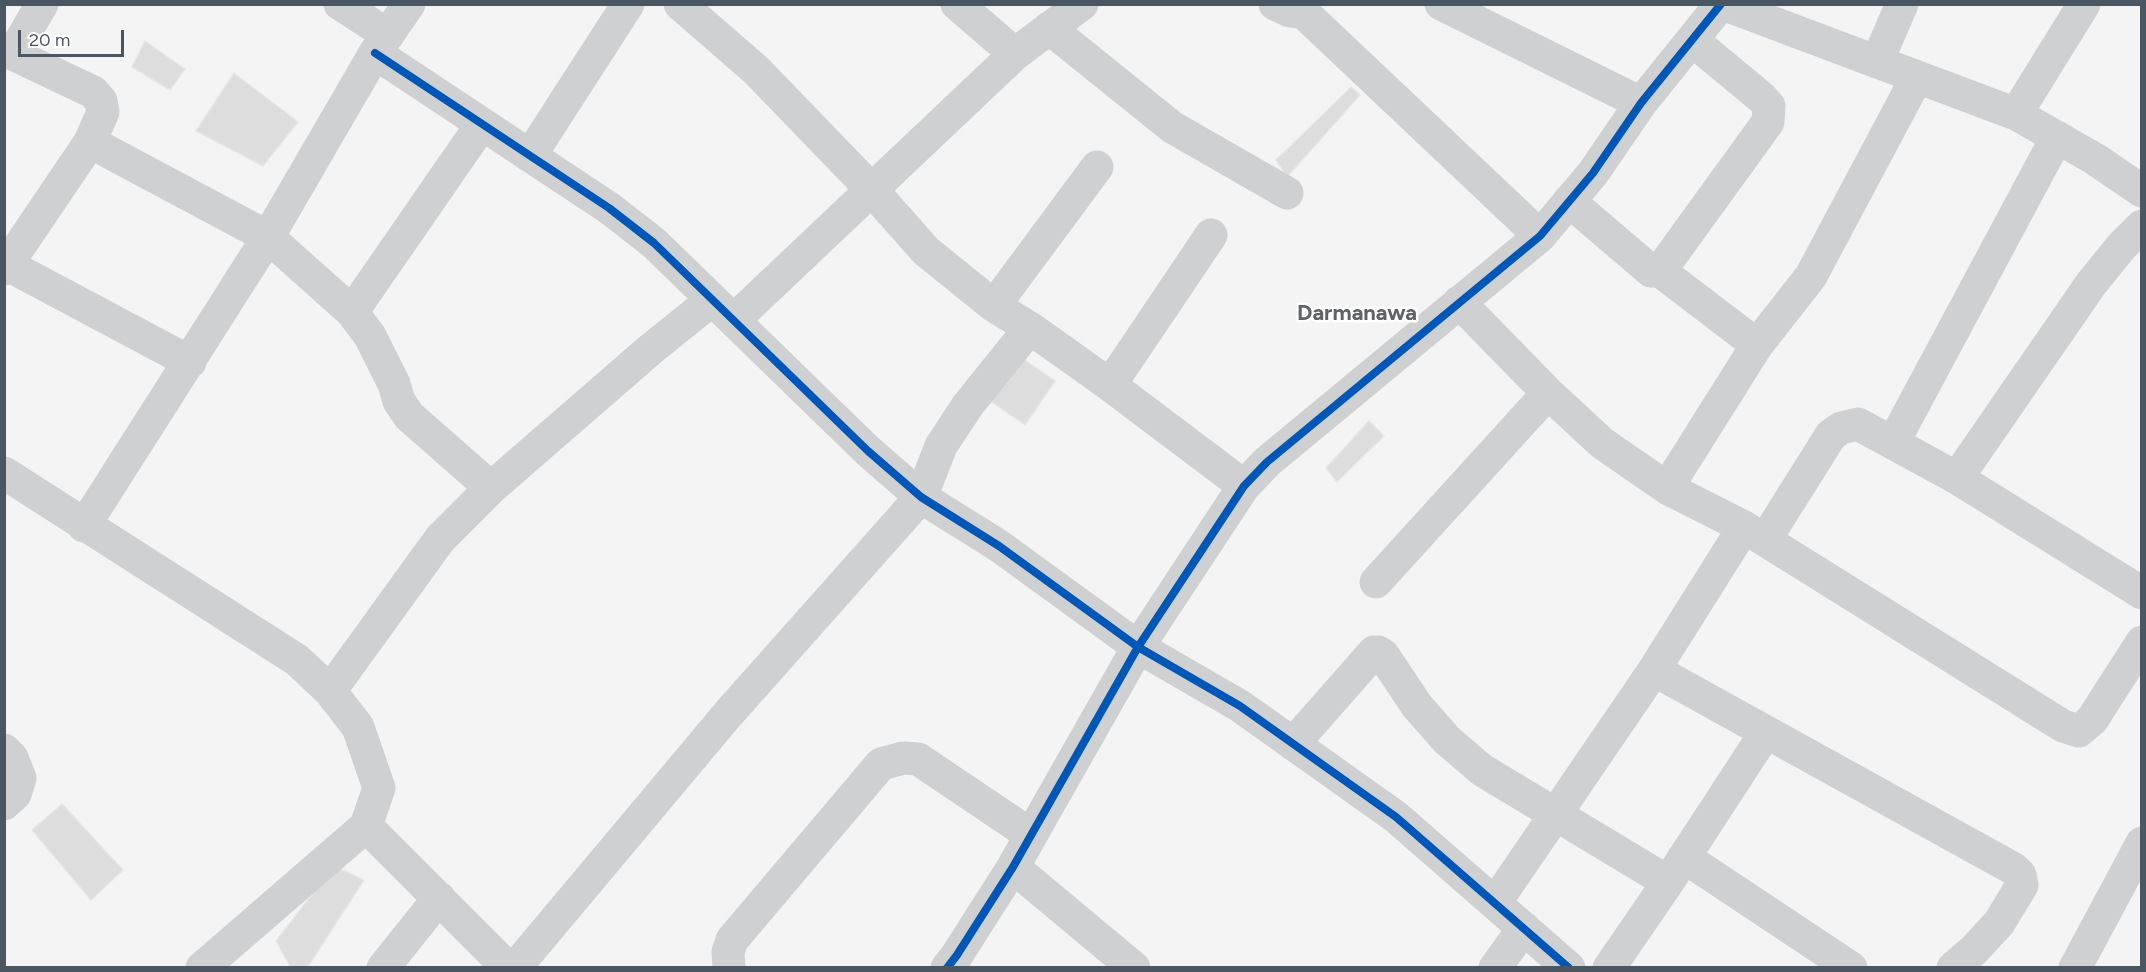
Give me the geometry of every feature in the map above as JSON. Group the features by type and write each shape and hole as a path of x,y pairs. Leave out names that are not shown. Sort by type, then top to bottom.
{"street":[{"path":"42,4 9,52 93,92 101,101 103,112 90,142 5,265 190,362"},
{"path":"340,4 381,44 482,124 609,208 654,243 868,452 921,497 999,546 1138,647 1240,706 1396,817 1569,968"},
{"path":"84,526 268,237 381,44 409,4"},
{"path":"530,156 628,4"},
{"path":"680,4 756,70 871,189 926,251 994,306 1030,328 1110,385 1244,486"},
{"path":"957,4 1015,54"},
{"path":"330,691 440,539 491,488 651,349 723,310 871,189 1015,54 1082,4"},
{"path":"1275,4 1290,11 1304,13 1540,236"},
{"path":"1441,4 1641,103"},
{"path":"958,963 1138,647 1244,486 1267,462 1540,236 1593,173 1641,103 1722,4 2016,114 2095,159 2142,191"},
{"path":"1877,62 1902,4"},
{"path":"2016,114 2082,5"},
{"path":"1049,28 1172,128 1287,193"},
{"path":"1660,271 1768,122 1769,106 1762,98 1692,40"},
{"path":"1667,488 1757,345 1811,276 1917,77"},
{"path":"352,312 482,124"},
{"path":"1893,443 2057,137"},
{"path":"90,142 268,237 352,312 370,336 394,384 399,401 409,416 491,488"},
{"path":"994,306 1097,167"},
{"path":"1569,201 1651,271 1660,271 1757,345"},
{"path":"1957,478 2091,284 2142,225"},
{"path":"1110,385 1211,235"},
{"path":"1459,302 1548,393 1602,443 1667,488 1754,534 2063,726 2079,730 2092,720 2142,642"},
{"path":"515,968 728,714 921,497 941,446 968,405 1030,328"},
{"path":"1376,582 1548,393"},
{"path":"1495,903 1654,670 1754,534 1831,435 1841,428 1858,424 1957,478 2142,593"},
{"path":"4,473 297,660 330,691 358,728 371,760 379,788 366,826 202,968"},
{"path":"1293,744 1374,652 1378,652 1383,655 1417,706 1447,740 1482,770 1554,815 1676,869 1851,968"},
{"path":"1654,670 2014,869 2020,875 2022,885 1999,923 1974,950 1953,968"},
{"path":"1609,968 1766,732"},
{"path":"4,750 12,758 20,778 15,794 4,804"},
{"path":"729,968 728,952 732,940 881,764 903,758 918,759 1031,835"},
{"path":"366,826 508,968"},
{"path":"2075,968 2142,843"},
{"path":"1013,867 1134,968"},
{"path":"383,968 439,898"},
{"path":"1495,968 1524,928"}],"building":[{"path":"145,41 185,69 170,90 132,67"},
{"path":"234,73 298,122 263,166 196,131"},
{"path":"1351,87 1360,95 1287,177 1276,160"},
{"path":"1016,354 1055,381 1025,425 986,398"},
{"path":"1369,421 1384,436 1337,482 1326,468"},
{"path":"62,804 123,870 91,900 32,830"},
{"path":"334,866 364,880 307,968 291,968 276,941"}],"cycle path":[{"path":"947,968 1013,867 1138,647 1244,486 1267,462 1540,236 1593,173 1641,103 1721,4"},
{"path":"375,53 609,208 654,243 868,451 921,497 999,546 1138,647 1240,706 1396,817 1569,968"}],"district":[{"name":"Darmanawa","path":"1357,314"}]}
